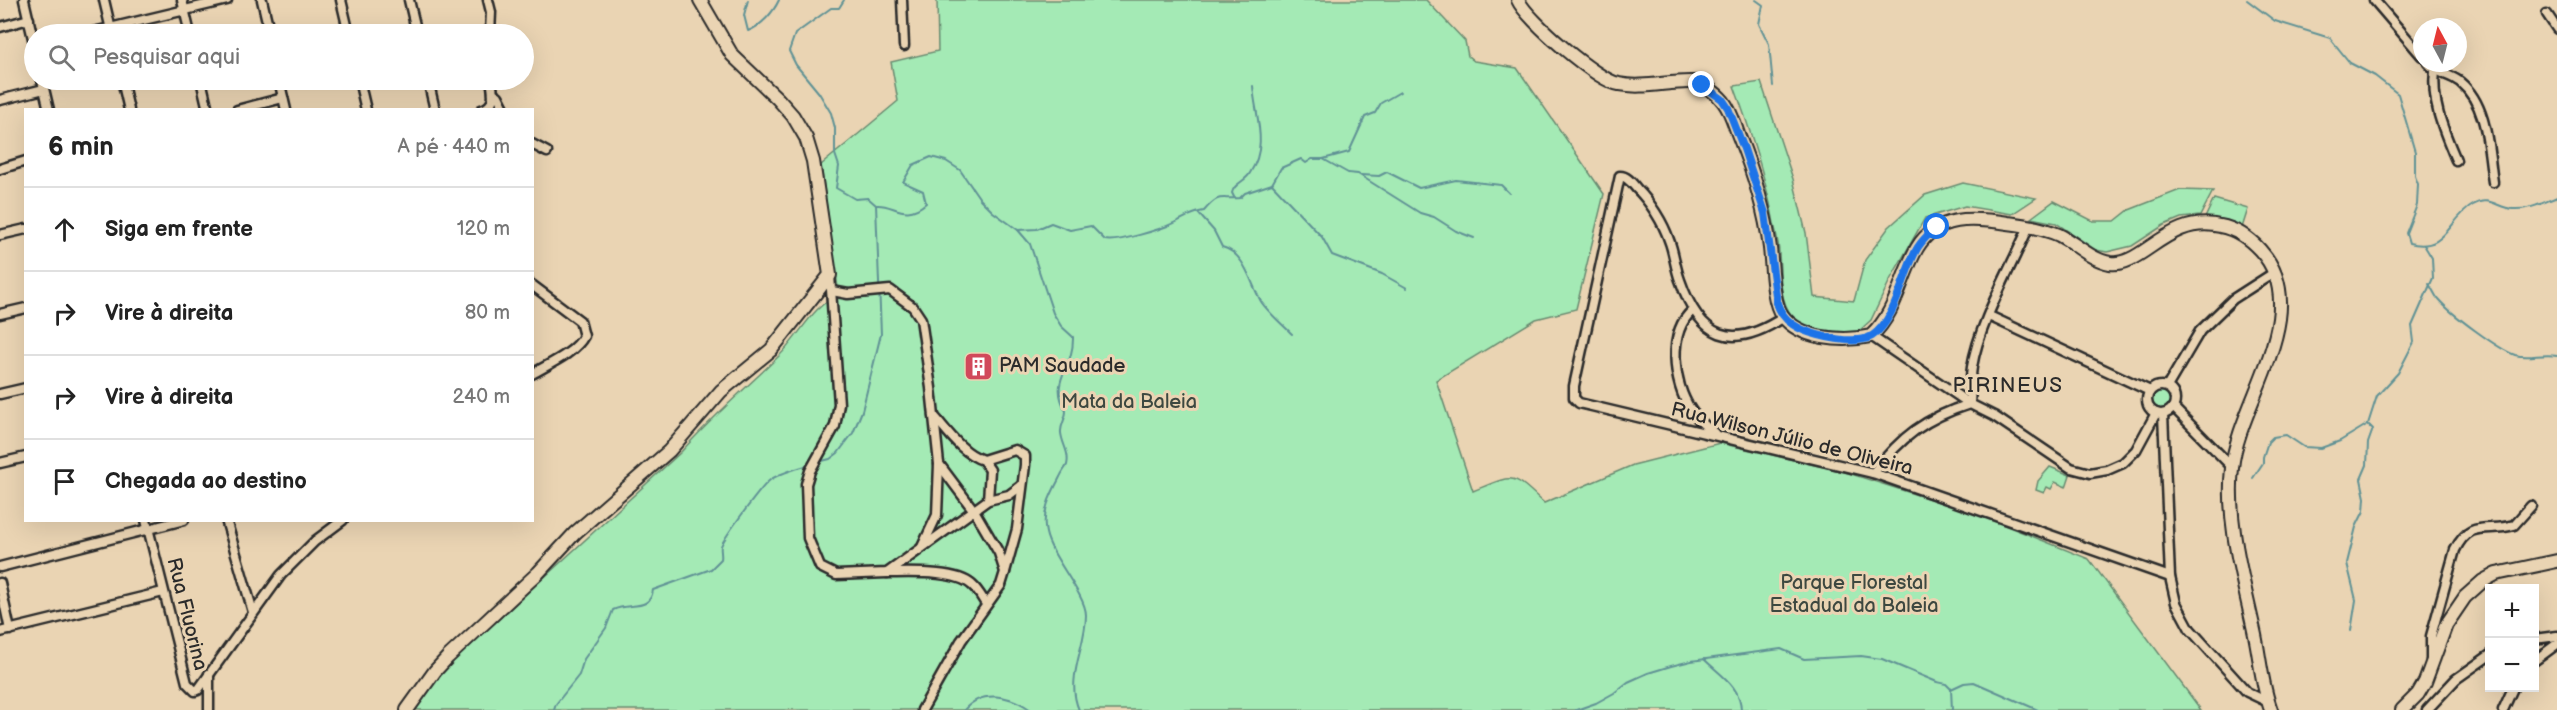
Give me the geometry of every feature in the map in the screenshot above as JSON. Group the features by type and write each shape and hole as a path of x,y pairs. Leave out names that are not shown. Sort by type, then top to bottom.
{"street":[{"path":"24,0 30,24"},
{"path":"104,0 109,24"},
{"path":"182,0 188,24"},
{"path":"138,24 226,0"},
{"path":"262,0 268,24"},
{"path":"341,0 347,24"},
{"path":"409,0 415,24"},
{"path":"488,0 490,24"},
{"path":"700,0 732,56 793,116 806,138 813,161 832,291 839,404 835,426 810,471 806,484 808,538 820,567 836,575 937,574 957,578 971,584 986,604"},
{"path":"902,0 904,46"},
{"path":"1518,0 1537,26 1608,81 1630,86 1693,82 1702,85 1722,99 1728,108 1744,149 1765,213 1777,303 1784,317 1803,330 1820,336 1854,340 1871,336 1886,321 1918,247 1937,227 1955,221 1978,219 2029,226 2059,235 2095,256 2115,263 2129,259 2159,238 2182,228 2208,224 2220,226 2242,234 2252,241 2275,272 2279,297 2279,324 2273,350 2243,423 2232,467 2235,533 2269,706"},
{"path":"2374,0 2413,46"},
{"path":"2547,14 2557,29"},
{"path":"0,27 29,20"},
{"path":"2435,72 2433,82 2437,108 2456,160"},
{"path":"2437,72 2459,81 2476,100 2485,129 2493,182"},
{"path":"0,100 41,90"},
{"path":"45,90 49,108"},
{"path":"124,90 129,108"},
{"path":"203,90 208,108"},
{"path":"281,90 286,108"},
{"path":"361,90 366,108"},
{"path":"430,90 435,108"},
{"path":"486,108 490,106 493,90"},
{"path":"493,93 498,96 504,108"},
{"path":"245,108 283,98"},
{"path":"534,145 547,152"},
{"path":"0,169 24,162"},
{"name":"Rua Wilson Júlio de Oliveira","path":"1692,310 1680,280 1669,238 1643,195 1624,176 1620,176 1574,386 1574,398 1579,403 1873,473 2170,577"},
{"path":"1970,404 1972,367 1989,316 2029,226"},
{"path":"0,235 24,229"},
{"path":"2167,387 2199,331 2233,299 2275,272"},
{"path":"407,710 435,670 448,657 538,573 575,533 669,451 722,391 771,350 830,275"},
{"path":"534,286 580,321 584,336 580,343 570,351 534,373"},
{"path":"832,291 848,294 883,290 913,308 921,319 939,464 937,515 921,548"},
{"path":"0,314 24,308"},
{"path":"1718,436 1703,425 1691,410 1680,387 1676,352 1677,336 1684,317 1692,310 1717,333 1729,337 1751,335 1784,317"},
{"path":"1989,316 2150,391"},
{"path":"1871,336 1970,404 1994,416 2071,468 2090,473 2107,470 2123,463 2136,450 2160,413 2173,407"},
{"path":"2160,413 2152,410 2147,401 2150,391 2158,386 2167,387 2175,396 2173,407"},
{"path":"0,394 24,388"},
{"path":"1873,473 1915,428 1948,411 1970,404"},
{"path":"2173,407 2232,467"},
{"path":"2160,413 2170,577 2176,603 2190,629 2247,692 2269,706"},
{"path":"922,710 961,641 1001,585 1017,529 1025,465 1025,456 1021,452 1009,452 983,460 975,458 934,416"},
{"path":"0,463 24,457"},
{"path":"983,460 990,470 988,500"},
{"path":"939,464 975,512 999,553 1005,572"},
{"path":"887,573 975,512 988,500 1010,495 1021,486"},
{"path":"2431,669 2431,636 2455,550 2460,540 2465,534 2476,529 2514,525 2531,507"},
{"path":"0,567 147,525 169,522"},
{"path":"227,522 253,612"},
{"path":"209,710 209,674 280,575 315,541 340,522"},
{"name":"Rua Fluorina","path":"147,525 189,687 198,690 209,674"},
{"path":"2402,710 2418,694 2431,669 2446,625 2460,603 2474,588 2505,571 2557,561"},
{"path":"0,583 10,630"},
{"path":"0,632 163,592"},
{"path":"2539,638 2557,636"},
{"path":"2539,658 2557,644"},
{"path":"2427,710 2456,679 2485,659"},
{"path":"2503,710 2511,692"}],"green space":[{"name":"Mata da Baleia","path":"937,0 1426,0 1465,41 1468,56 1474,61 1517,68 1604,194 1576,309 1536,319 1436,380 1473,491 1497,481 1512,479 1525,486 1544,503 1633,465 1720,443 1845,472 1974,513 2089,559 2201,710 411,710 441,672 681,452 716,415 779,356 821,306 839,295 821,165 898,101 891,62 938,51"},
{"path":"1761,82 1793,179 1806,233 1814,297 1854,301 1865,260 1889,227 1925,195 1963,183 2036,198 2012,214 1965,206 1925,218 1890,280 1871,320 1858,332 1828,331 1805,326 1792,316 1784,300 1778,245 1769,201 1746,118 1734,86"},
{"path":"2180,190 2213,191 2200,216 2181,218 2164,225 2132,246 2107,252 2096,250 2056,223 2031,218 2054,201 2093,221 2115,221 2129,210"},
{"path":"2214,199 2248,209 2241,231 2204,220"},
{"path":"2161,387 2170,391 2174,400 2170,409 2161,413 2152,409 2148,400 2152,391"},
{"path":"2050,467 2070,475 2066,487 2055,482 2051,489 2047,487 2044,493 2036,490 2038,481"}],"waterway":[{"path":"748,0 744,15 748,31 766,18 779,0"},
{"path":"818,462 830,459 838,453 853,433 862,411 881,334 876,205 868,198 855,199 836,188 839,166 835,154 835,128 831,113 819,93 796,65 789,51 795,34 831,8 839,8 844,0"},
{"path":"1756,0 1763,5 1759,24 1769,44 1773,86"},
{"path":"2247,0 2275,21 2330,38 2350,63 2375,76 2398,94 2415,152 2415,176 2418,184 2417,205 2406,233 2409,243 2422,245 2439,239 2465,211 2479,202 2484,201 2519,209 2536,206 2557,197"},
{"path":"1234,197 1233,190 1250,173 1259,152 1260,141 1253,86"},
{"path":"1323,159 1349,152 1365,117 1375,113 1381,103 1400,92"},
{"path":"876,205 911,211 926,203 923,191 903,182 913,165 931,157 946,161 960,170 980,199 993,212 1018,230 1030,244 1053,313 1061,326 1073,337 1070,358 1060,390 1066,411 1061,430 1067,465 1053,490 1045,525 1049,543 1075,587 1086,615 1074,686 1079,710"},
{"path":"1018,230 1037,229 1051,223 1070,230 1091,226 1105,240 1129,238 1160,229 1204,211 1217,199 1240,198 1245,193 1272,184 1281,168 1301,159 1306,163 1312,159 1323,159 1348,173 1358,174 1420,213 1434,217 1456,231 1474,238"},
{"path":"1361,175 1379,176 1387,172 1419,188 1456,180 1501,185 1509,193"},
{"path":"1272,184 1322,237 1332,255 1382,274 1407,288"},
{"path":"1198,213 1214,231 1222,247 1230,250 1242,263 1262,303 1292,334"},
{"path":"2253,478 2263,463 2268,442 2273,437 2286,435 2304,447 2321,448 2340,441 2368,424 2377,396 2398,373 2414,342 2412,326 2433,278 2432,258 2424,245"},
{"path":"2429,284 2437,298 2454,314 2507,351 2520,356 2557,356"},
{"path":"2351,631 2356,600 2347,563 2356,527 2364,511 2365,498 2361,479 2367,465 2368,443 2373,429 2368,424"},
{"path":"554,710 556,704 579,675 584,659 606,628 613,610 644,604 651,597 653,590 711,569 721,559 721,546 729,532 766,484 779,475 809,465"},
{"path":"1576,710 1596,703 1628,682 1671,666 1691,661 1781,649 1804,659 1861,656 1882,659 1946,684 1951,689 1964,683 1974,682 2038,710"},
{"path":"1704,659 1734,688 1741,710"},
{"path":"1951,689 1952,710"},
{"path":"964,710 979,699 996,696 1014,701 1031,710"}],"place":[{"name":"PAM Saudade","path":"978,366"}],"district":[{"name":"PIRINEUS","path":"2008,385"}],"route":[{"path":"1702,85 1722,99 1728,108 1744,149 1765,213 1777,303 1781,314 1790,323 1811,333 1832,338 1854,340 1871,336 1886,321 1918,247 1925,237 1937,227"}],"park label":[{"name":"Parque Florestal Estadual da Baleia","path":"1854,594"}]}
